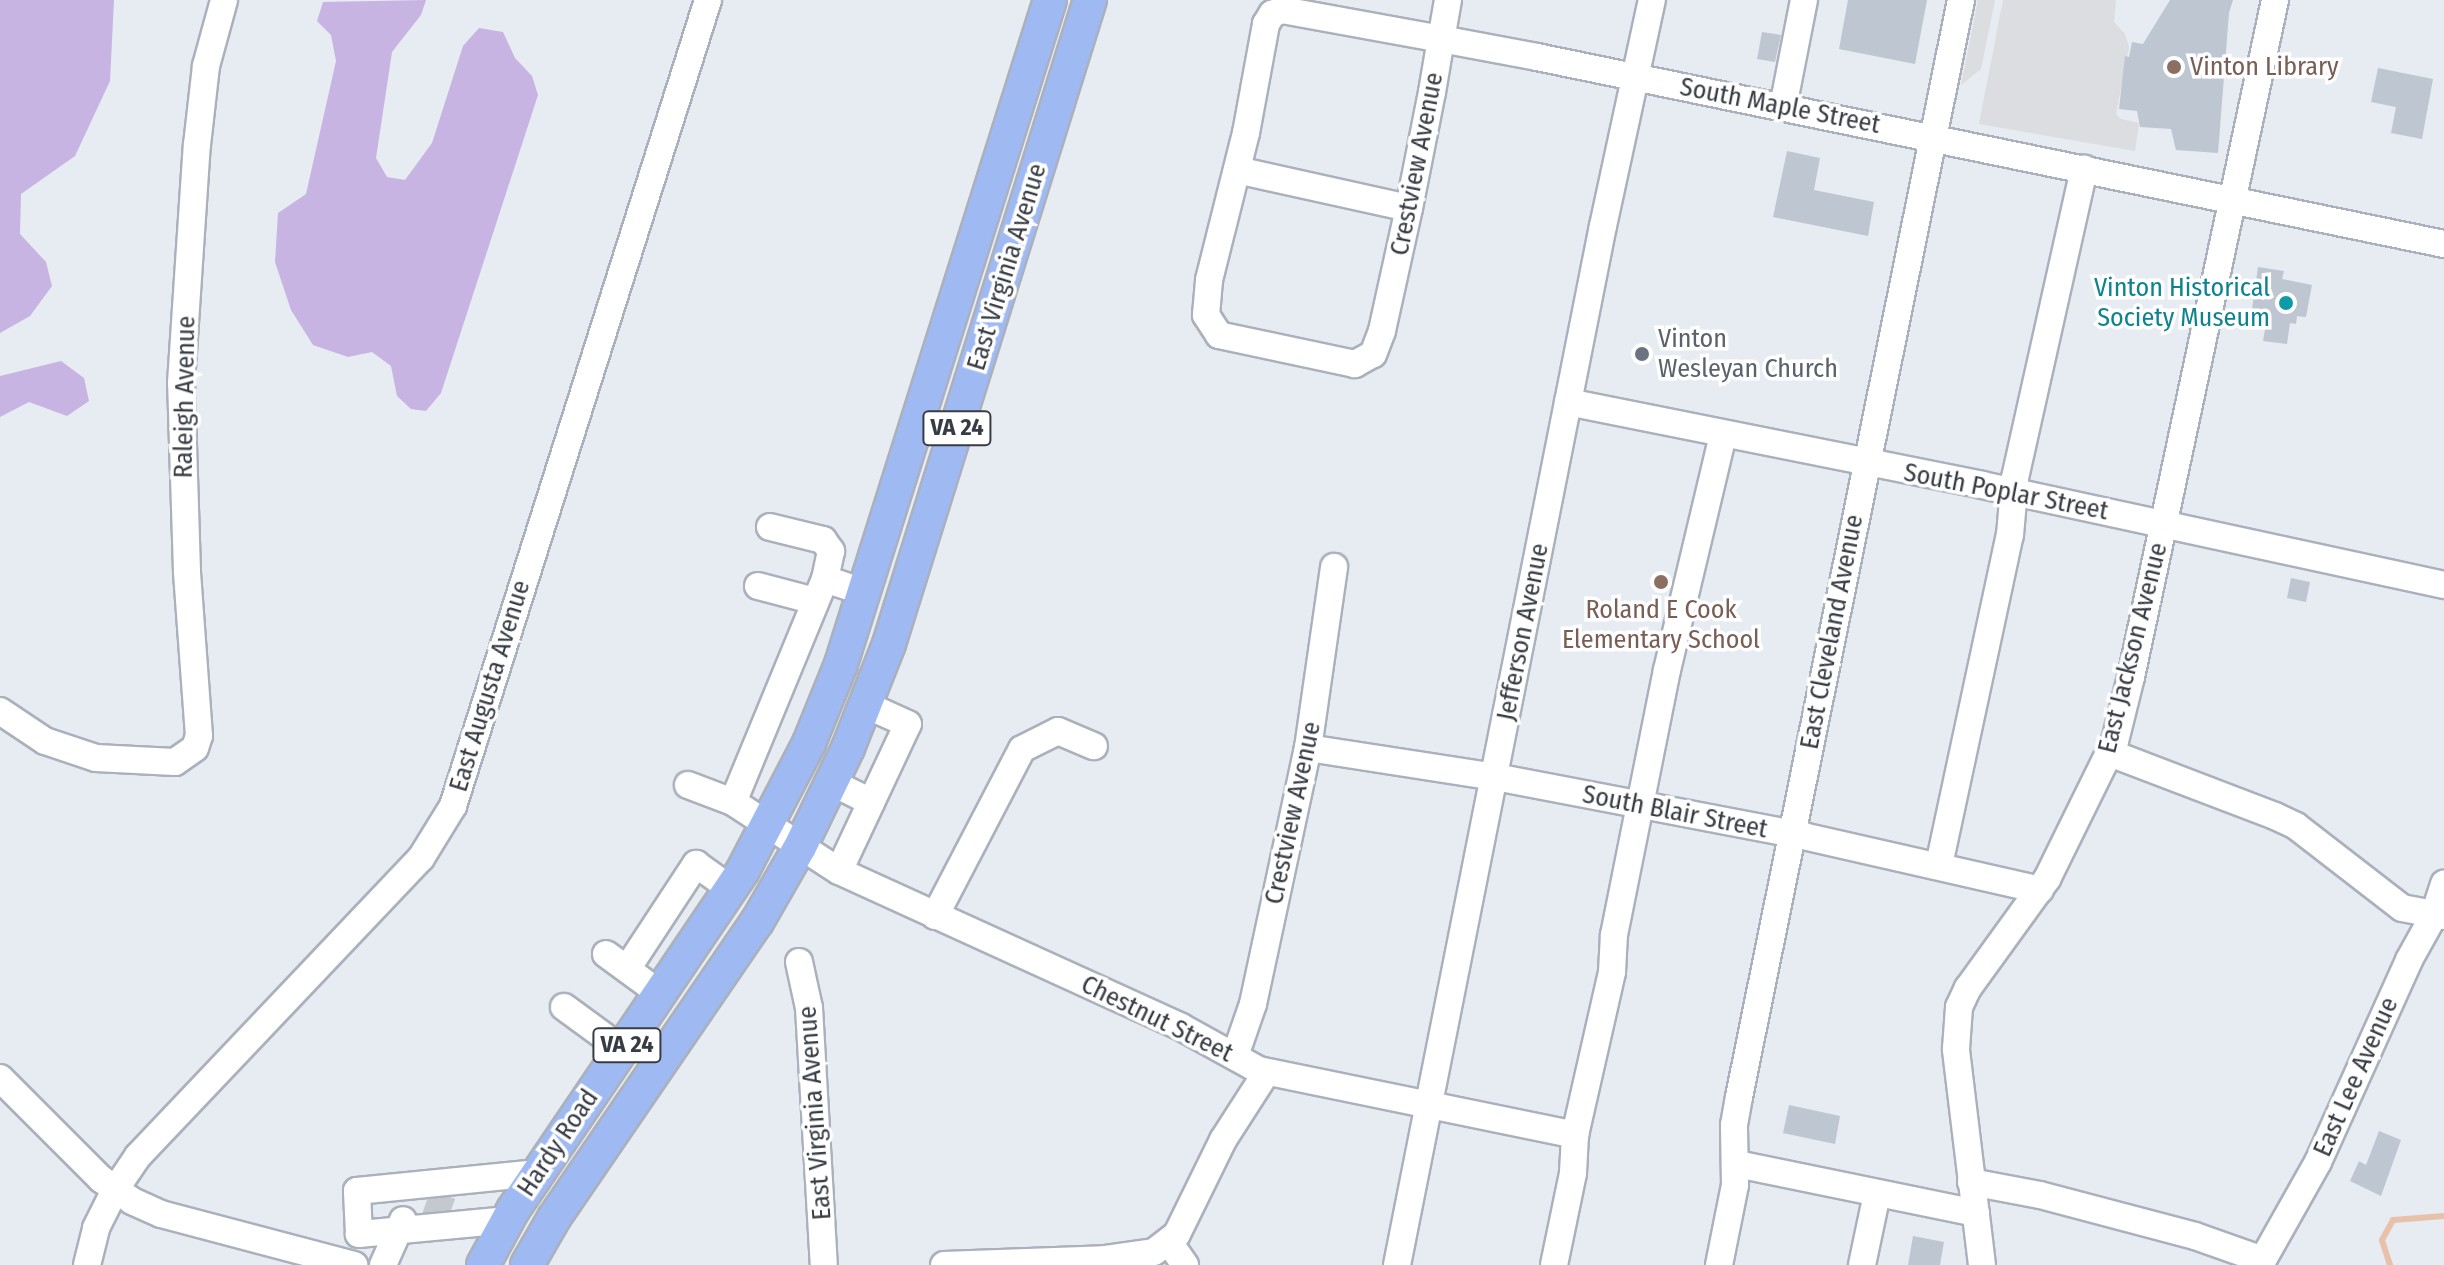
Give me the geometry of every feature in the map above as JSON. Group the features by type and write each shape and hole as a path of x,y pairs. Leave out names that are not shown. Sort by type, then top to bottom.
{"main road":[{"name":"East Virginia Avenue","path":"768,823 809,743 841,664 1050,0"},
{"name":"East Virginia Avenue","path":"800,847 866,705 938,489 1090,0"},
{"name":"Hardy Road","path":"483,1265 538,1173 662,995 731,889 768,823"},
{"name":"Hardy Road","path":"527,1265 554,1218 749,934 800,847"}],"street":[{"name":"Raleigh Avenue","path":"0,711 45,741 96,758 175,762 186,757 199,736 187,571 181,383 197,145 206,66 224,0"},
{"name":"East Augusta Avenue","path":"87,1265 96,1228 115,1190 138,1156 421,858 453,806 708,0"},
{"name":"Crestview Avenue","path":"1237,170 1205,304 1210,325 1224,339 1355,364 1373,354 1382,331 1409,208 1448,0"},
{"name":"Jefferson Avenue","path":"1397,1265 1568,402 1652,0"},
{"path":"1783,107 1804,0"},
{"name":"East Cleveland Avenue","path":"1719,1265 1737,1164 1734,1125 1739,1097 1961,0"},
{"name":"East Jackson Avenue","path":"1982,1265 1956,1049 1959,1007 1968,988 2040,890 2110,753 2131,677 2275,0"},
{"name":"South Maple Street","path":"1237,170 1266,24 1272,14 1282,10 1933,137 2444,244"},
{"path":"1939,865 2010,535 2014,492 2084,169"},
{"path":"1237,170 1409,208"},
{"name":"South Poplar Street","path":"1568,402 1866,465 2014,492 2444,585"},
{"path":"1554,1265 1573,1173 1575,1135 1609,986 1614,935 1640,805 1685,588 1723,435"},
{"path":"733,802 820,590 831,551 823,540 770,527"},
{"name":"Crestview Avenue","path":"1235,1056 1253,1004 1308,748 1334,567"},
{"path":"758,586 864,592"},
{"path":"839,871 908,724 866,705"},
{"path":"935,916 1022,749 1058,731 1094,746"},
{"name":"South Blair Street","path":"1308,748 1495,777 1640,805 1939,865 2040,890"},
{"path":"2110,753 2296,826 2389,901 2417,913 2439,915"},
{"path":"831,782 871,802"},
{"name":"Chestnut Street","path":"688,785 733,802 839,871 1181,1027 1266,1073 1575,1135"},
{"path":"662,995 617,962 696,864 731,889"},
{"name":"East Lee Avenue","path":"2261,1262 2318,1162 2409,960 2439,915 2444,884"},
{"name":"East Virginia Avenue","path":"799,962 809,1008 824,1265"},
{"path":"564,1007 623,1050"},
{"path":"944,1265 1141,1255 1169,1242 1223,1140 1266,1073"},
{"path":"0,1078 115,1190 161,1214 354,1265"},
{"path":"1737,1164 1976,1213"},
{"path":"508,1220 473,1224 433,1223 359,1234 357,1191 412,1190 538,1173"},
{"path":"473,1224 485,1178"},
{"path":"1971,1182 2040,1195 2195,1236 2261,1262"},
{"path":"1862,1265 1877,1194"},
{"path":"383,1265 402,1226"},
{"path":"1169,1242 1185,1265"}],"shaded area":[{"path":"0,0 114,0 110,81 75,156 21,194 20,234 46,262 52,286 30,316 0,333"},
{"path":"426,0 421,15 392,52 376,158 387,177 405,180 432,143 463,46 479,28 503,32 515,58 532,76 538,95 441,393 426,411 411,409 397,396 391,366 372,352 348,357 313,345 291,310 275,262 278,213 306,194 336,61 331,35 317,21 323,2"},
{"path":"1978,0 1995,0 1981,69 1961,85"},
{"path":"2003,0 2116,0 2114,22 2125,34 2129,47 2116,114 2121,119 2139,123 2135,151 1979,124"},
{"path":"61,361 84,378 89,401 67,416 29,402 0,417 0,376"}],"building":[{"path":"1848,0 1927,0 1915,64 1839,49"},
{"name":"Vinton Library","path":"2170,0 2233,0 2229,13 2218,153 2176,150 2171,129 2140,127 2137,111 2119,109 2125,56 2129,57 2132,42 2143,44"},
{"path":"1762,32 1781,35 1775,62 1757,59"},
{"path":"2378,68 2433,79 2422,139 2391,133 2396,107 2371,102"},
{"path":"1787,151 1820,158 1814,190 1874,202 1868,236 1773,217"},
{"name":"Vinton Historical Society Museum","path":"2258,267 2284,271 2282,279 2312,285 2306,317 2297,316 2296,324 2290,323 2287,344 2263,341 2266,324 2258,323 2259,317 2251,316"},
{"path":"2291,578 2310,582 2306,602 2287,598"},
{"path":"1789,1105 1840,1116 1835,1144 1783,1133"},
{"path":"2379,1131 2401,1140 2381,1196 2350,1181 2359,1161 2366,1165"},
{"path":"1913,1236 1944,1242 1940,1265 1908,1265"}],"waterway":[{"path":"2390,1265 2382,1240 2393,1220 2444,1216"}],"tunnel":[{"path":"434,1219 444,1191"}],"place":[{"name":"Vinton Library","path":"2174,67"},
{"name":"Vinton Historical Society Museum","path":"2286,303"},
{"name":"Vinton Wesleyan Church","path":"1642,354"},
{"name":"Roland E Cook Elementary School","path":"1661,582"}]}
